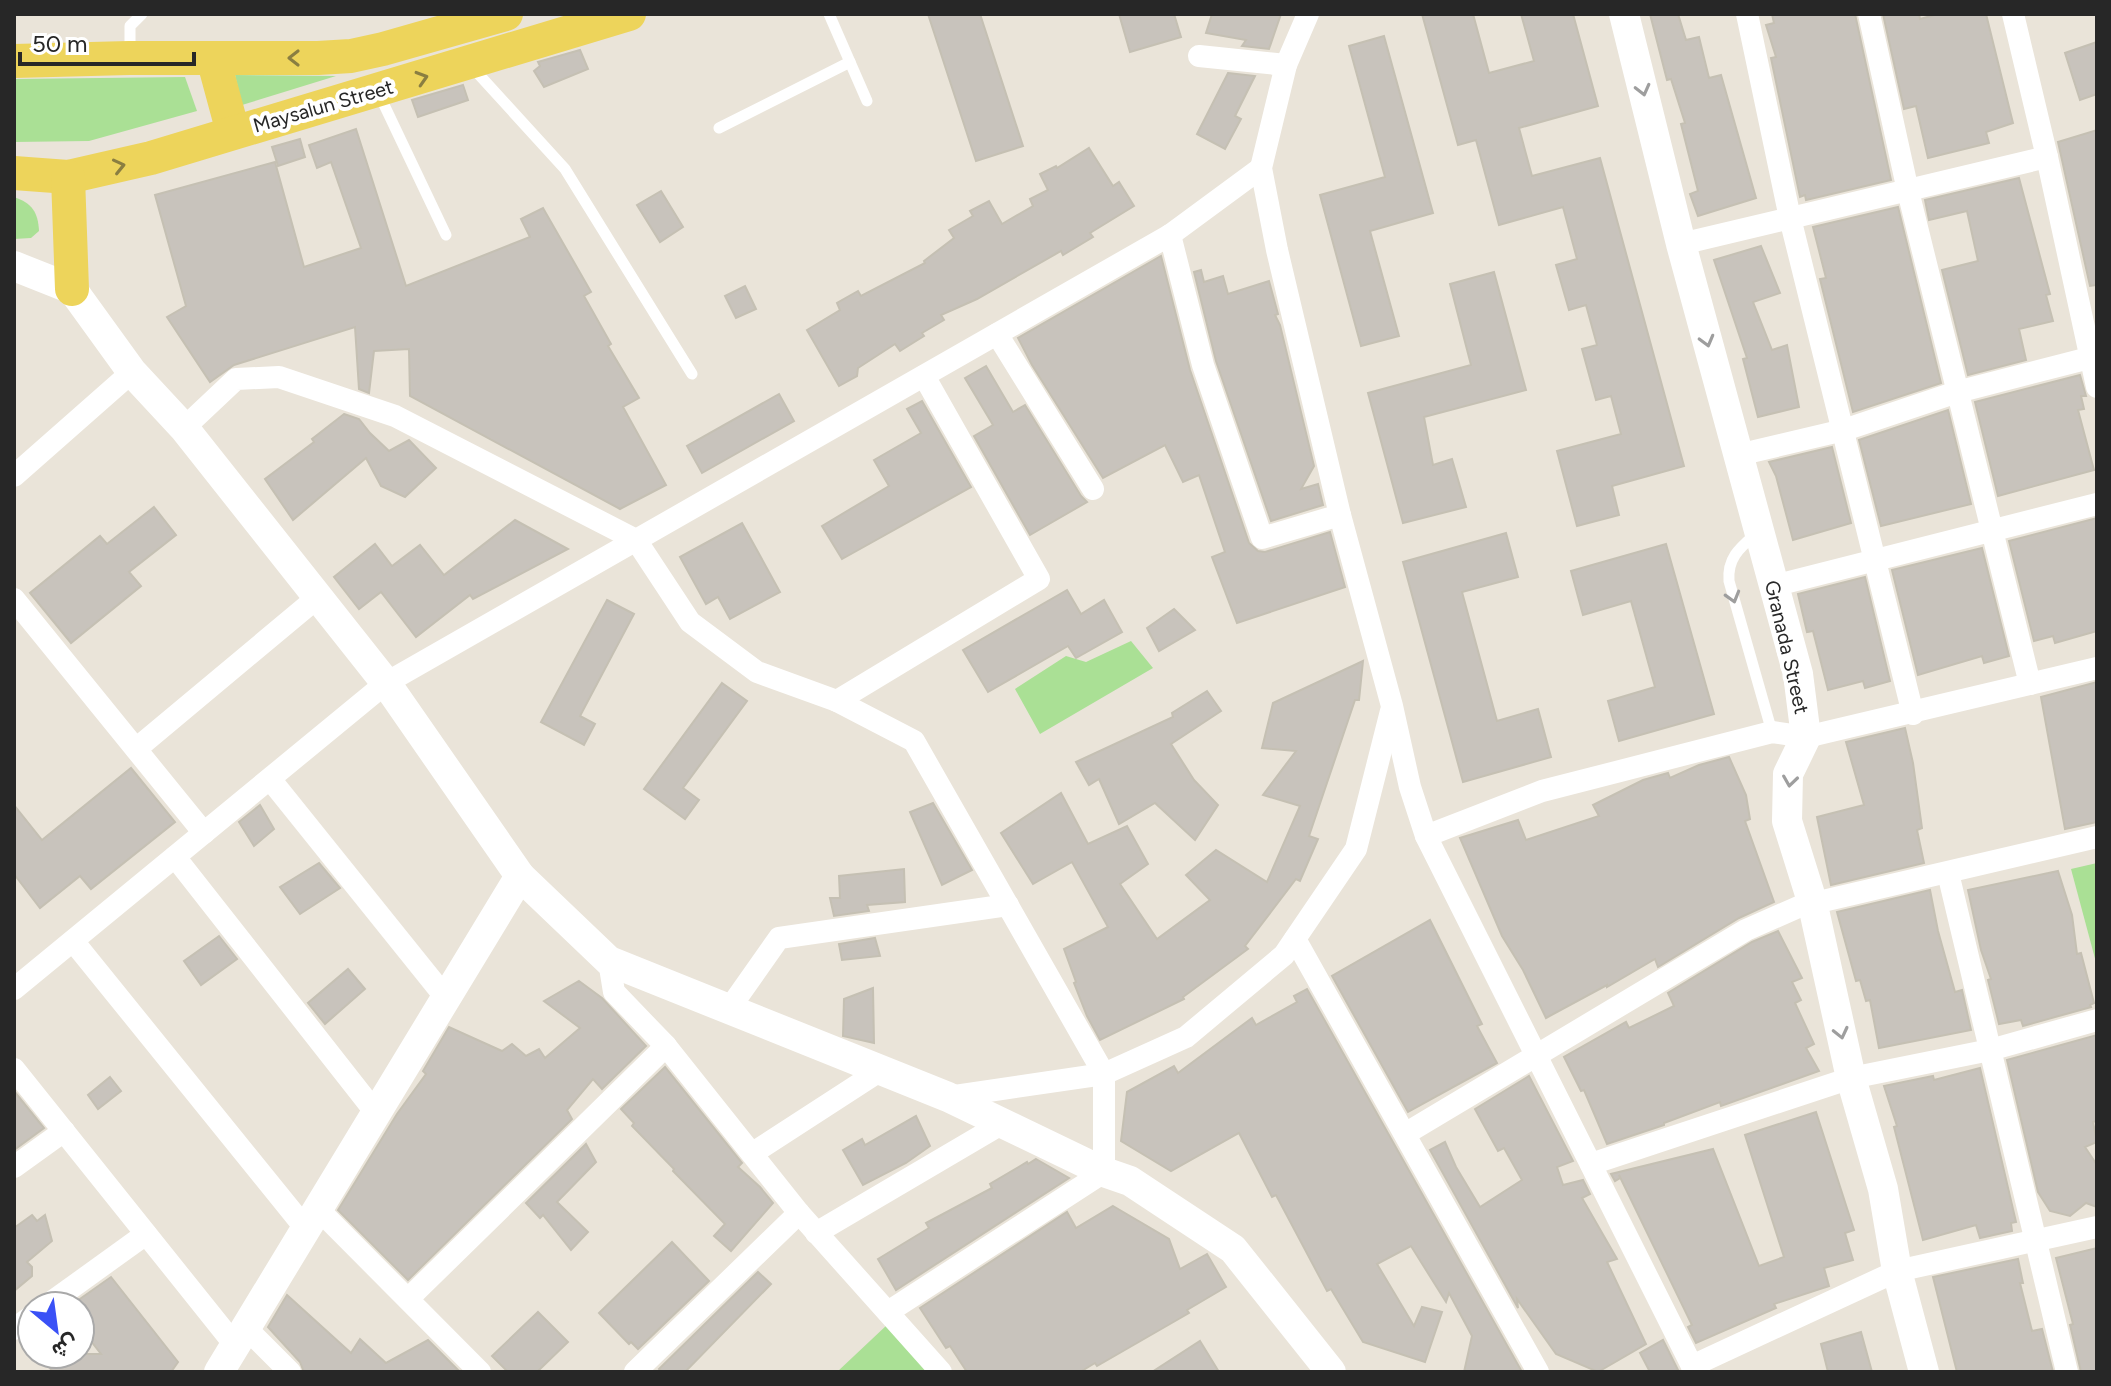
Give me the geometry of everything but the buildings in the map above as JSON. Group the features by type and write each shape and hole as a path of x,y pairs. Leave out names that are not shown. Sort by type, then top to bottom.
{"main road":[{"name":"Maysalun Street","path":"14,61 351,56 506,14"},
{"name":"Maysalun Street","path":"14,173 68,177 151,158 469,64 545,27 629,14"},
{"name":"Granada Street","path":"1624,14 1681,244 1798,674 1806,737 1788,774 1787,821 1811,902 1851,1078 1883,1189 1897,1271 1924,1372"},
{"path":"351,56 368,94"},
{"path":"213,58 233,132"},
{"path":"68,177 72,289"},
{"path":"14,266 72,289 132,372 184,428 386,683 520,876 609,961 948,1097 1104,1172 1130,1181 1233,1249 1331,1372"},
{"path":"219,1372 520,876"}],"street":[{"path":"1308,14 1286,65 1261,168 1277,250 1340,515 1392,706 1410,787 1426,836 1694,1369 1897,1271 2097,1227"},
{"path":"1747,14 1790,218 1913,714"},
{"path":"1869,14 1908,191 2030,684"},
{"path":"2013,14 2094,357 2097,387"},
{"path":"1199,56 1286,65"},
{"path":"1681,244 2047,157"},
{"path":"14,989 386,683 1170,235 1261,168"},
{"path":"1170,235 1203,365 1262,538 1340,515"},
{"path":"997,334 1093,489"},
{"path":"1738,455 1844,430 1957,392 2094,357"},
{"path":"14,476 132,372"},
{"path":"837,701 1039,579 924,376"},
{"path":"184,428 236,379 279,377 395,416 636,540 690,622 757,672 837,701 914,741 1104,1074 1104,1172 888,1312"},
{"path":"1773,586 2097,504"},
{"path":"136,749 318,597"},
{"path":"14,599 204,833"},
{"path":"1426,836 1542,791 1772,732 1806,737 2097,668"},
{"path":"948,1097 1104,1074 1186,1037 1284,955 1356,849 1392,706"},
{"path":"270,779 446,998"},
{"path":"1405,1134 1746,930 1811,902 2097,837"},
{"path":"175,857 376,1113"},
{"path":"1948,873 2067,1372"},
{"path":"729,1009 779,938 1008,905"},
{"path":"1295,939 1538,1372"},
{"path":"73,941 312,1219 408,1299 480,1372"},
{"path":"609,961 614,992 666,1046 799,1213 941,1372"},
{"path":"1591,1164 1851,1078 1990,1050 2097,1020"},
{"path":"408,1299 666,1046"},
{"path":"14,1069 146,1234 241,1336 290,1372"},
{"path":"753,1153 881,1070"},
{"path":"816,1233 1003,1123"},
{"path":"14,1167 64,1131"},
{"path":"635,1372 799,1213"},
{"path":"68,1290 146,1234"}],"lane":[{"path":"129,58 130,26 142,14"},
{"path":"829,14 867,101"},
{"path":"719,128 850,62"},
{"path":"469,64 565,169 692,374"},
{"path":"368,94 446,235"},
{"path":"1759,532 1734,553 1729,567 1729,581 1772,732"}],"green space":[{"path":"235,75 336,76 242,105"},
{"path":"185,77 197,111 89,141 14,142 14,79"},
{"path":"14,197 30,205 35,213 39,231 31,238 14,239"},
{"path":"1131,641 1153,668 1040,734 1015,689 1066,656 1086,662"},
{"path":"2097,863 2097,966 2071,869"},
{"path":"888,1324 931,1372 837,1372"}]}
